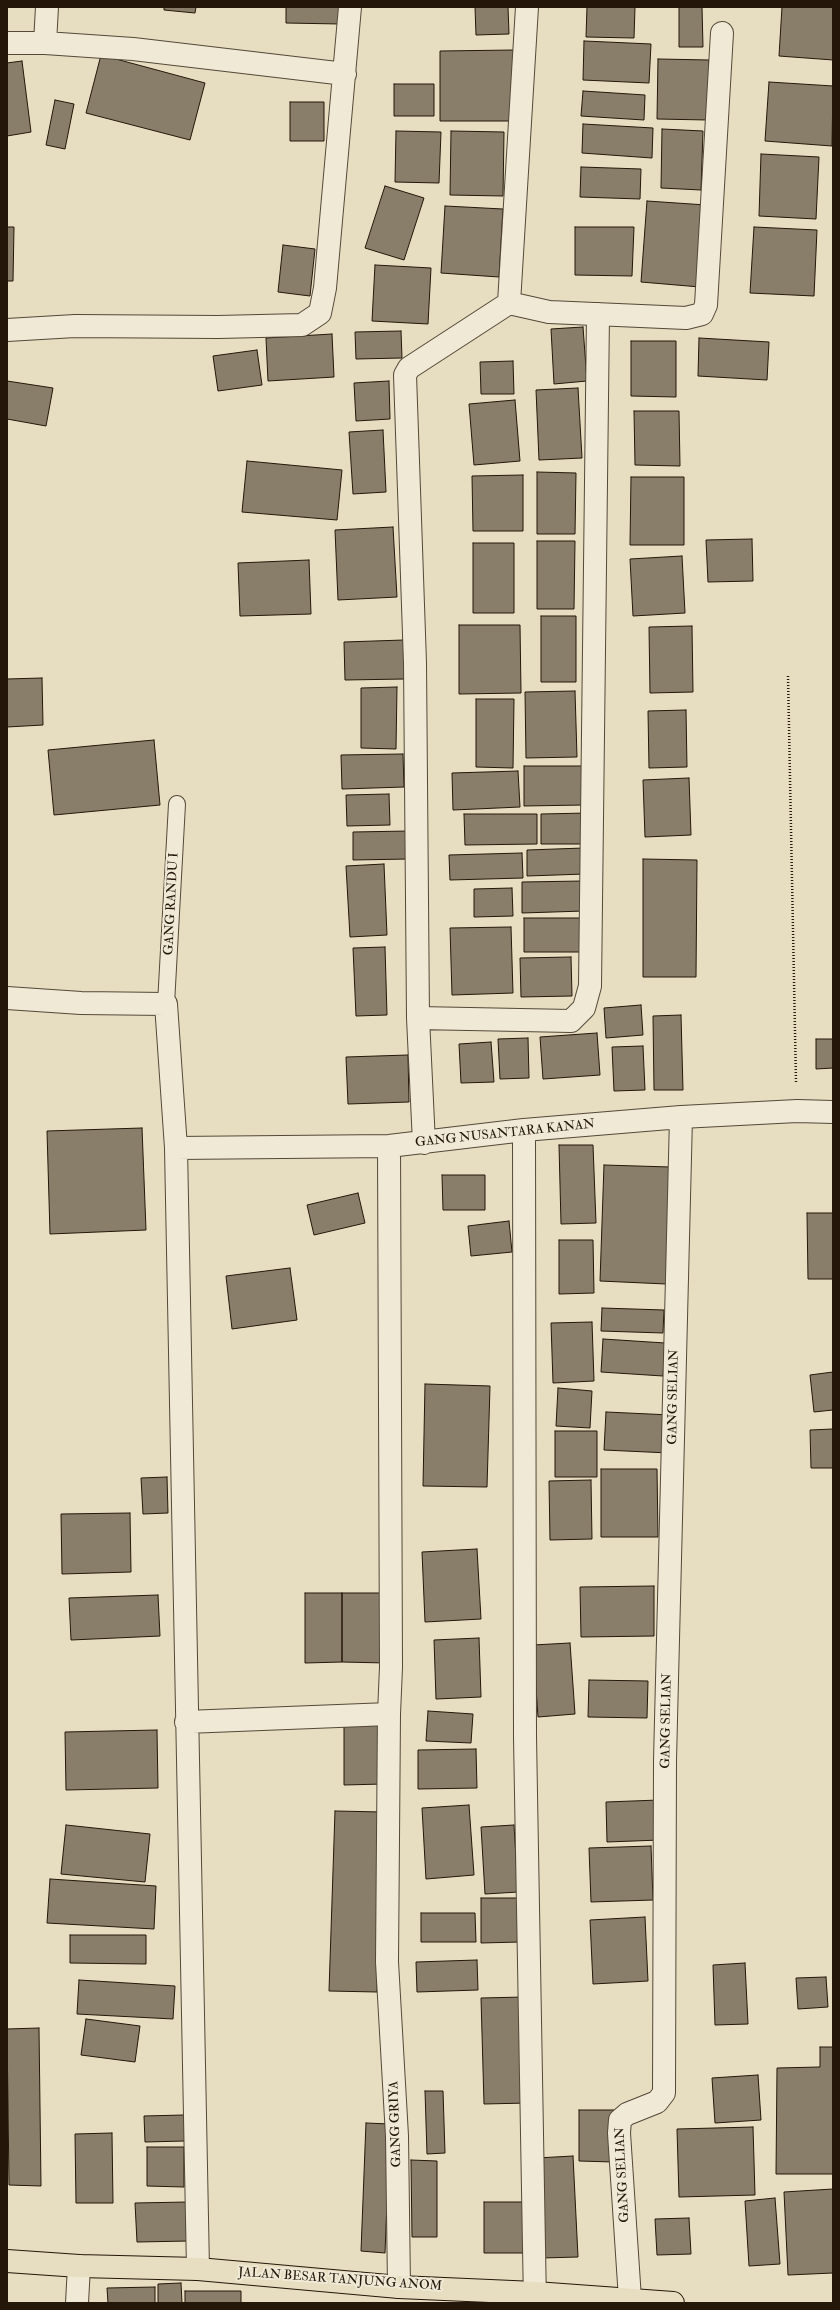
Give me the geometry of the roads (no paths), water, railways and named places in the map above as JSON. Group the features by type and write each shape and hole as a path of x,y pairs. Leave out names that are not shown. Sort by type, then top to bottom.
{"main road":[{"name":"JALAN BESAR TANJUNG ANOM","path":"7,2261 79,2266 198,2269 535,2298 630,2299 673,2303"}],"street":[{"path":"45,43 47,7"},
{"path":"7,330 75,326 218,327 302,325 320,313 325,288 350,7"},
{"path":"509,302 527,7"},
{"path":"424,1143 418,1018 415,663 404,382 409,368 509,302 549,312 686,318 702,314 706,305 722,33"},
{"path":"7,43 45,43 133,49 345,74"},
{"path":"418,1018 571,1021 584,1008 590,986 598,314"},
{"path":"7,998 81,1003 166,1004 176,1148 186,1722 198,2269"},
{"name":"GANG NUSANTARA KANAN","path":"176,1148 389,1146 524,1130 797,1111 833,1112"},
{"name":"GANG SELIAN","path":"630,2299 619,2133 620,2120 627,2114 657,2102 664,2093 666,1760 681,1118"},
{"path":"524,1130 525,1738 535,2298"},
{"name":"GANG GRIYA","path":"389,1146 391,1667 388,1714 387,1962 397,2136 399,2287"},
{"path":"186,1722 388,1714"},
{"path":"77,2303 79,2266"}],"lane":[{"name":"GANG RANDU I","path":"166,1004 178,804"}]}
